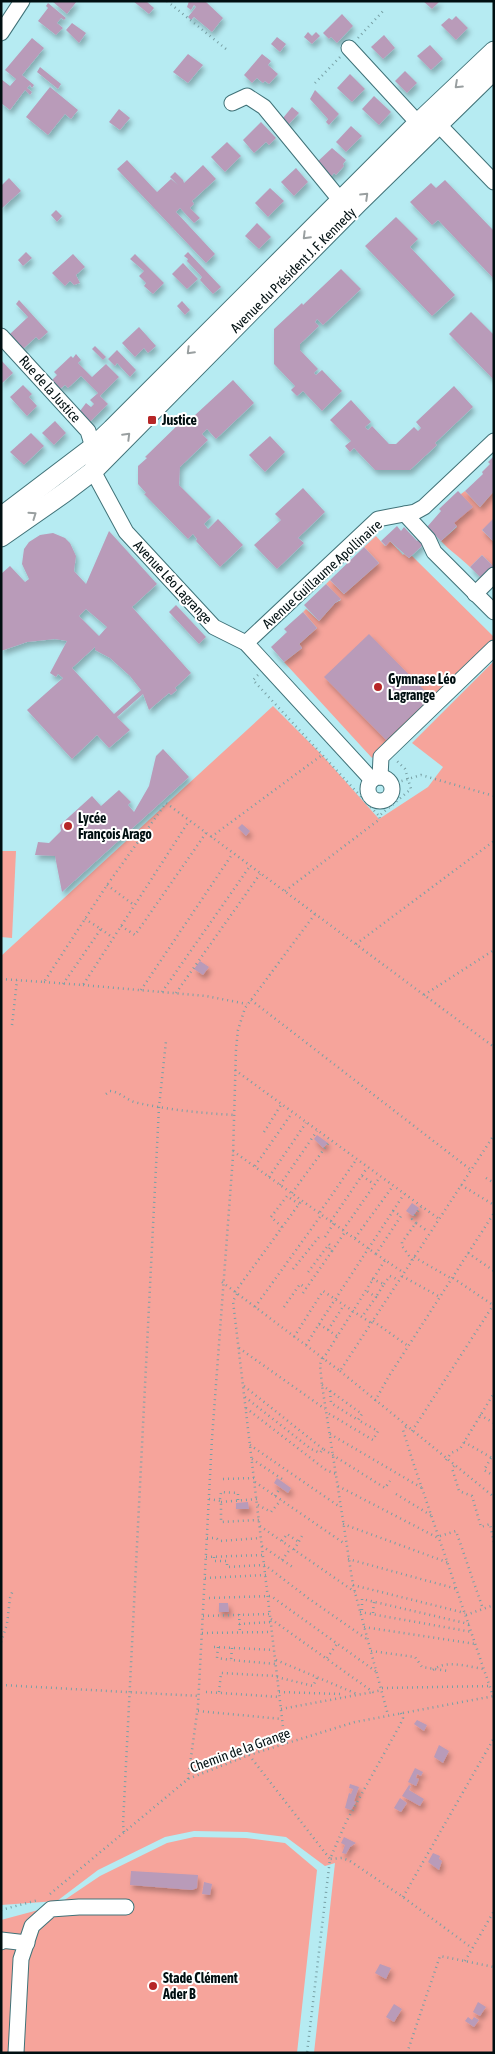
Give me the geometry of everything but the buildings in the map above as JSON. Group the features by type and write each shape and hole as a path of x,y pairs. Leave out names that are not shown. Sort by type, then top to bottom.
{"main road":[{"name":"Avenue du Président J. F. Kennedy","path":"1,517 93,447 341,202 418,123 494,52"},
{"name":"Avenue du Président J. F. Kennedy","path":"1,537 64,494 93,471 494,70"}],"street":[{"path":"1,33 22,1"},
{"path":"349,48 418,123"},
{"path":"232,103 246,96 264,107 341,202"},
{"path":"439,124 494,182"},
{"name":"Rue de la Justice","path":"1,336 88,431 93,447"},
{"name":"Avenue Guillaume Apollinaire","path":"246,643 378,519 405,514 424,507 494,441"},
{"name":"Avenue Léo Lagrange","path":"93,447 93,471 126,532 214,627 246,643 381,781"},
{"path":"405,514 428,539 434,552 494,612"},
{"path":"475,594 494,575"},
{"path":"381,781 381,757 494,648"},
{"path":"16,2053 21,1959 32,1926 51,1910 79,1906 126,1906"},
{"path":"1,1942 2,1940 26,1942"}],"path":[{"path":"167,1 226,49"},
{"path":"211,837 322,755"},
{"path":"381,781 421,775 494,796"},
{"path":"44,982 107,885 166,804 494,1047"},
{"path":"285,892 380,819 379,816"},
{"path":"82,986 189,821"},
{"path":"121,926 135,935 206,833"},
{"path":"356,944 494,841"},
{"path":"141,990 232,853"},
{"path":"162,992 250,866"},
{"path":"176,993 260,874"},
{"path":"107,885 134,905"},
{"path":"188,1779 198,1711 222,1282 233,1151 238,1030 248,1004 315,914"},
{"path":"85,919 113,938"},
{"path":"63,984 101,929"},
{"path":"424,995 494,950"},
{"path":"1,979 206,996 248,1004"},
{"path":"12,1025 17,980"},
{"path":"251,1000 471,1170"},
{"path":"124,1832 159,1108 166,1041"},
{"path":"235,1070 439,1220"},
{"path":"106,1094 110,1091 118,1091 134,1102 159,1108 234,1115"},
{"path":"264,1132 281,1105"},
{"path":"255,1166 292,1112"},
{"path":"269,1176 306,1123"},
{"path":"280,1185 317,1132"},
{"path":"340,1372 494,1135"},
{"path":"292,1193 330,1141"},
{"path":"233,1151 321,1213 403,1275 440,1297"},
{"path":"255,1307 356,1160"},
{"path":"325,1237 332,1222 367,1168"},
{"path":"362,1176 374,1184"},
{"path":"303,1293 380,1177"},
{"path":"486,1178 494,1183"},
{"path":"461,1185 494,1206"},
{"path":"355,1238 393,1186"},
{"path":"305,1346 404,1194"},
{"path":"282,1227 271,1217 287,1196 299,1204"},
{"path":"285,1744 244,1385 232,1301 302,1200"},
{"path":"421,1206 412,1219 426,1230"},
{"path":"376,1254 401,1216 393,1211"},
{"path":"375,1401 408,1346 494,1213"},
{"path":"412,1431 494,1305 452,1279 413,1259 402,1246 402,1242 416,1223"},
{"path":"293,1269 319,1237"},
{"path":"306,1275 329,1244 331,1246 329,1249 332,1251"},
{"path":"468,1253 494,1271"},
{"path":"384,1260 320,1365 353,1585 388,1715"},
{"path":"364,1314 390,1276 399,1280"},
{"path":"372,1279 384,1284"},
{"path":"222,1282 340,1372 446,1460 494,1497"},
{"path":"284,1307 300,1284 306,1288"},
{"path":"365,1290 376,1297"},
{"path":"294,1337 323,1291 408,1346"},
{"path":"328,1330 344,1304"},
{"path":"318,1324 337,1336"},
{"path":"239,1348 326,1411 373,1440 378,1431 331,1403 330,1390"},
{"path":"244,1385 333,1456 386,1488 390,1481"},
{"path":"322,1385 362,1414 358,1420"},
{"path":"446,1460 451,1453 460,1449 494,1393"},
{"path":"245,1397 311,1449 320,1453 323,1449"},
{"path":"488,1401 494,1404"},
{"path":"246,1408 326,1470 336,1474"},
{"path":"480,1415 494,1422"},
{"path":"406,1427 403,1430 493,1696"},
{"path":"330,1434 423,1489"},
{"path":"464,1442 492,1458 484,1470 494,1476"},
{"path":"250,1445 340,1507"},
{"path":"252,1459 254,1458 282,1479"},
{"path":"454,1466 452,1468 459,1491 472,1496 481,1527 490,1524 494,1543"},
{"path":"223,1479 254,1478"},
{"path":"255,1482 346,1544"},
{"path":"337,1486 440,1538"},
{"path":"275,1496 280,1488"},
{"path":"238,1501 238,1493 221,1492 221,1522 259,1520"},
{"path":"396,1494 432,1516"},
{"path":"209,1498 220,1501 257,1500"},
{"path":"258,1504 271,1512 281,1500"},
{"path":"343,1524 449,1563"},
{"path":"260,1526 355,1592"},
{"path":"440,1538 456,1531 483,1609"},
{"path":"282,1541 287,1534 298,1542"},
{"path":"282,1560 302,1536"},
{"path":"207,1538 216,1538 220,1541 261,1538"},
{"path":"262,1546 294,1568"},
{"path":"206,1557 263,1555"},
{"path":"214,1557 214,1561 227,1561 227,1567 265,1565 368,1640"},
{"path":"348,1559 458,1589"},
{"path":"205,1578 266,1575"},
{"path":"353,1585 466,1614 494,1605"},
{"path":"1,1642 8,1624 13,1590"},
{"path":"209,1598 268,1595 378,1673"},
{"path":"361,1611 362,1599 469,1624"},
{"path":"373,1613 374,1602"},
{"path":"361,1611 472,1632"},
{"path":"239,1614 240,1632"},
{"path":"203,1616 270,1614"},
{"path":"239,1624 271,1621 327,1658 373,1692"},
{"path":"364,1627 476,1644"},
{"path":"202,1632 272,1632"},
{"path":"327,1658 337,1644"},
{"path":"214,1647 274,1650"},
{"path":"218,1647 217,1658 276,1662 358,1695"},
{"path":"231,1660 232,1648"},
{"path":"371,1651 415,1658 422,1667 448,1671"},
{"path":"433,1670 439,1665 450,1664 484,1670"},
{"path":"219,1692 221,1673 277,1677 313,1686 317,1678"},
{"path":"1,1685 199,1696"},
{"path":"281,1709 382,1689 490,1686"},
{"path":"206,1692 280,1697"},
{"path":"279,1692 340,1694 341,1698"},
{"name":"Chemin de la Grange","path":"1,1910 36,1901 54,1892 188,1779 249,1755 355,1722 493,1696"},
{"path":"198,1711 282,1719"},
{"path":"307,2053 330,1859 346,1822 400,1725 403,1718 402,1713"},
{"path":"403,1897 494,1738"},
{"path":"249,1755 330,1859"},
{"path":"330,1859 342,1858 350,1861 472,1948"},
{"path":"465,1961 494,1911"},
{"path":"407,2053 440,1956 494,1968"}],"shaded area":[{"path":"465,491 480,507 494,491 494,520 482,530 494,542 493,566 482,555 470,567 441,541 457,527 454,523 461,494"},
{"path":"376,536 385,546 390,541 403,555 409,558 412,556 494,639 372,758 284,662 302,648 299,644 317,628 303,612 306,609 319,621 335,603 341,600 326,584 330,580 344,594 379,563 364,547"},
{"path":"494,661 494,2053 314,2053 335,1863 325,1866 286,1837 247,1832 194,1831 165,1837 98,1870 57,1901 1,1905 1,956 273,706 322,755 379,819 428,787 443,767 412,743"},
{"path":"1,851 16,851 12,938 1,937"},
{"name":"Stade Clément Ader B","path":"194,1837 246,1838 285,1843 317,1870 297,2053 1,2053 1,1920 57,1905 100,1876 167,1843"}],"place":[{"name":"Justice","path":"152,420"},
{"name":"Gymnase Léo Lagrange","path":"378,687"},
{"name":"Lycée François Arago","path":"68,826"},
{"name":"Stade Clément Ader B","path":"153,1986"}]}
